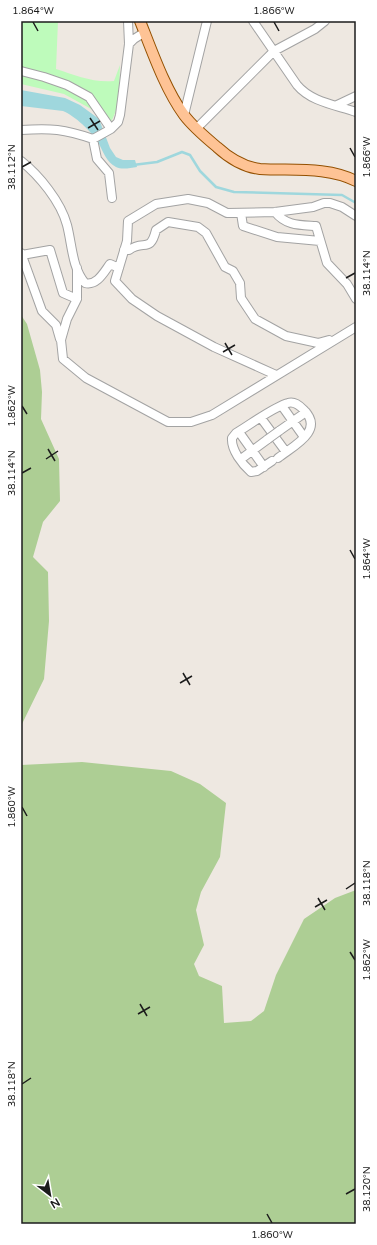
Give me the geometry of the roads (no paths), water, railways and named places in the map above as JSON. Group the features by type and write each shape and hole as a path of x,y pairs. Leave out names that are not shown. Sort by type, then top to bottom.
{"main road":[{"path":"140,21 143,33 170,92 184,115 196,129 224,154 250,167 310,170 339,174 356,181"}],"street":[{"path":"184,115 207,21"},
{"path":"253,21 297,85 304,92 313,98 356,112"},
{"path":"196,129 274,51 315,29 325,21"},
{"path":"128,25 135,34 143,33"},
{"path":"21,130 59,129 94,138 108,131 118,122 129,44 128,25"},
{"path":"129,44 143,33"},
{"path":"21,71 67,85 89,97 108,131"},
{"path":"336,105 356,96"},
{"path":"94,138 97,159 110,173 112,198"},
{"path":"21,161 53,195 67,223 77,268 81,279 88,284 99,278 110,264 118,268"},
{"path":"276,375 214,347 157,316 132,299 115,281 127,241 128,221 156,204 188,199 208,203 227,213 275,212 313,207 324,203 330,203 356,216"},
{"path":"275,212 280,219 291,224 316,226 327,263 347,284 356,299"},
{"path":"241,213 243,226 277,237 320,241"},
{"path":"124,250 150,244 154,240 156,230 168,222 198,227 206,233 225,267 233,271 237,277 240,283 241,298 255,319 286,336 318,343 339,337"},
{"path":"77,299 64,293 50,250 22,254 42,311 56,325 61,340 63,359 86,378 168,422 191,422 212,415 356,326"},
{"path":"61,340 67,319 77,299 77,268"},
{"path":"288,403 294,403 300,406 306,412 311,421 312,426 310,431 286,452 257,472 251,472 231,444 232,438 239,432 288,403"},
{"path":"282,406 304,437"},
{"path":"241,459 306,412"},
{"path":"261,418 286,452"},
{"path":"239,432 264,467"}],"water":[{"path":"21,90 65,98 80,105 99,119 110,148 116,157 123,160 135,160 137,167 121,168 113,165 107,159 98,142 91,133 78,120 68,113 63,111 21,106"}],"waterway":[{"path":"133,165 157,162 182,152 190,155 200,171 216,187 234,192 342,195 356,203"}]}
